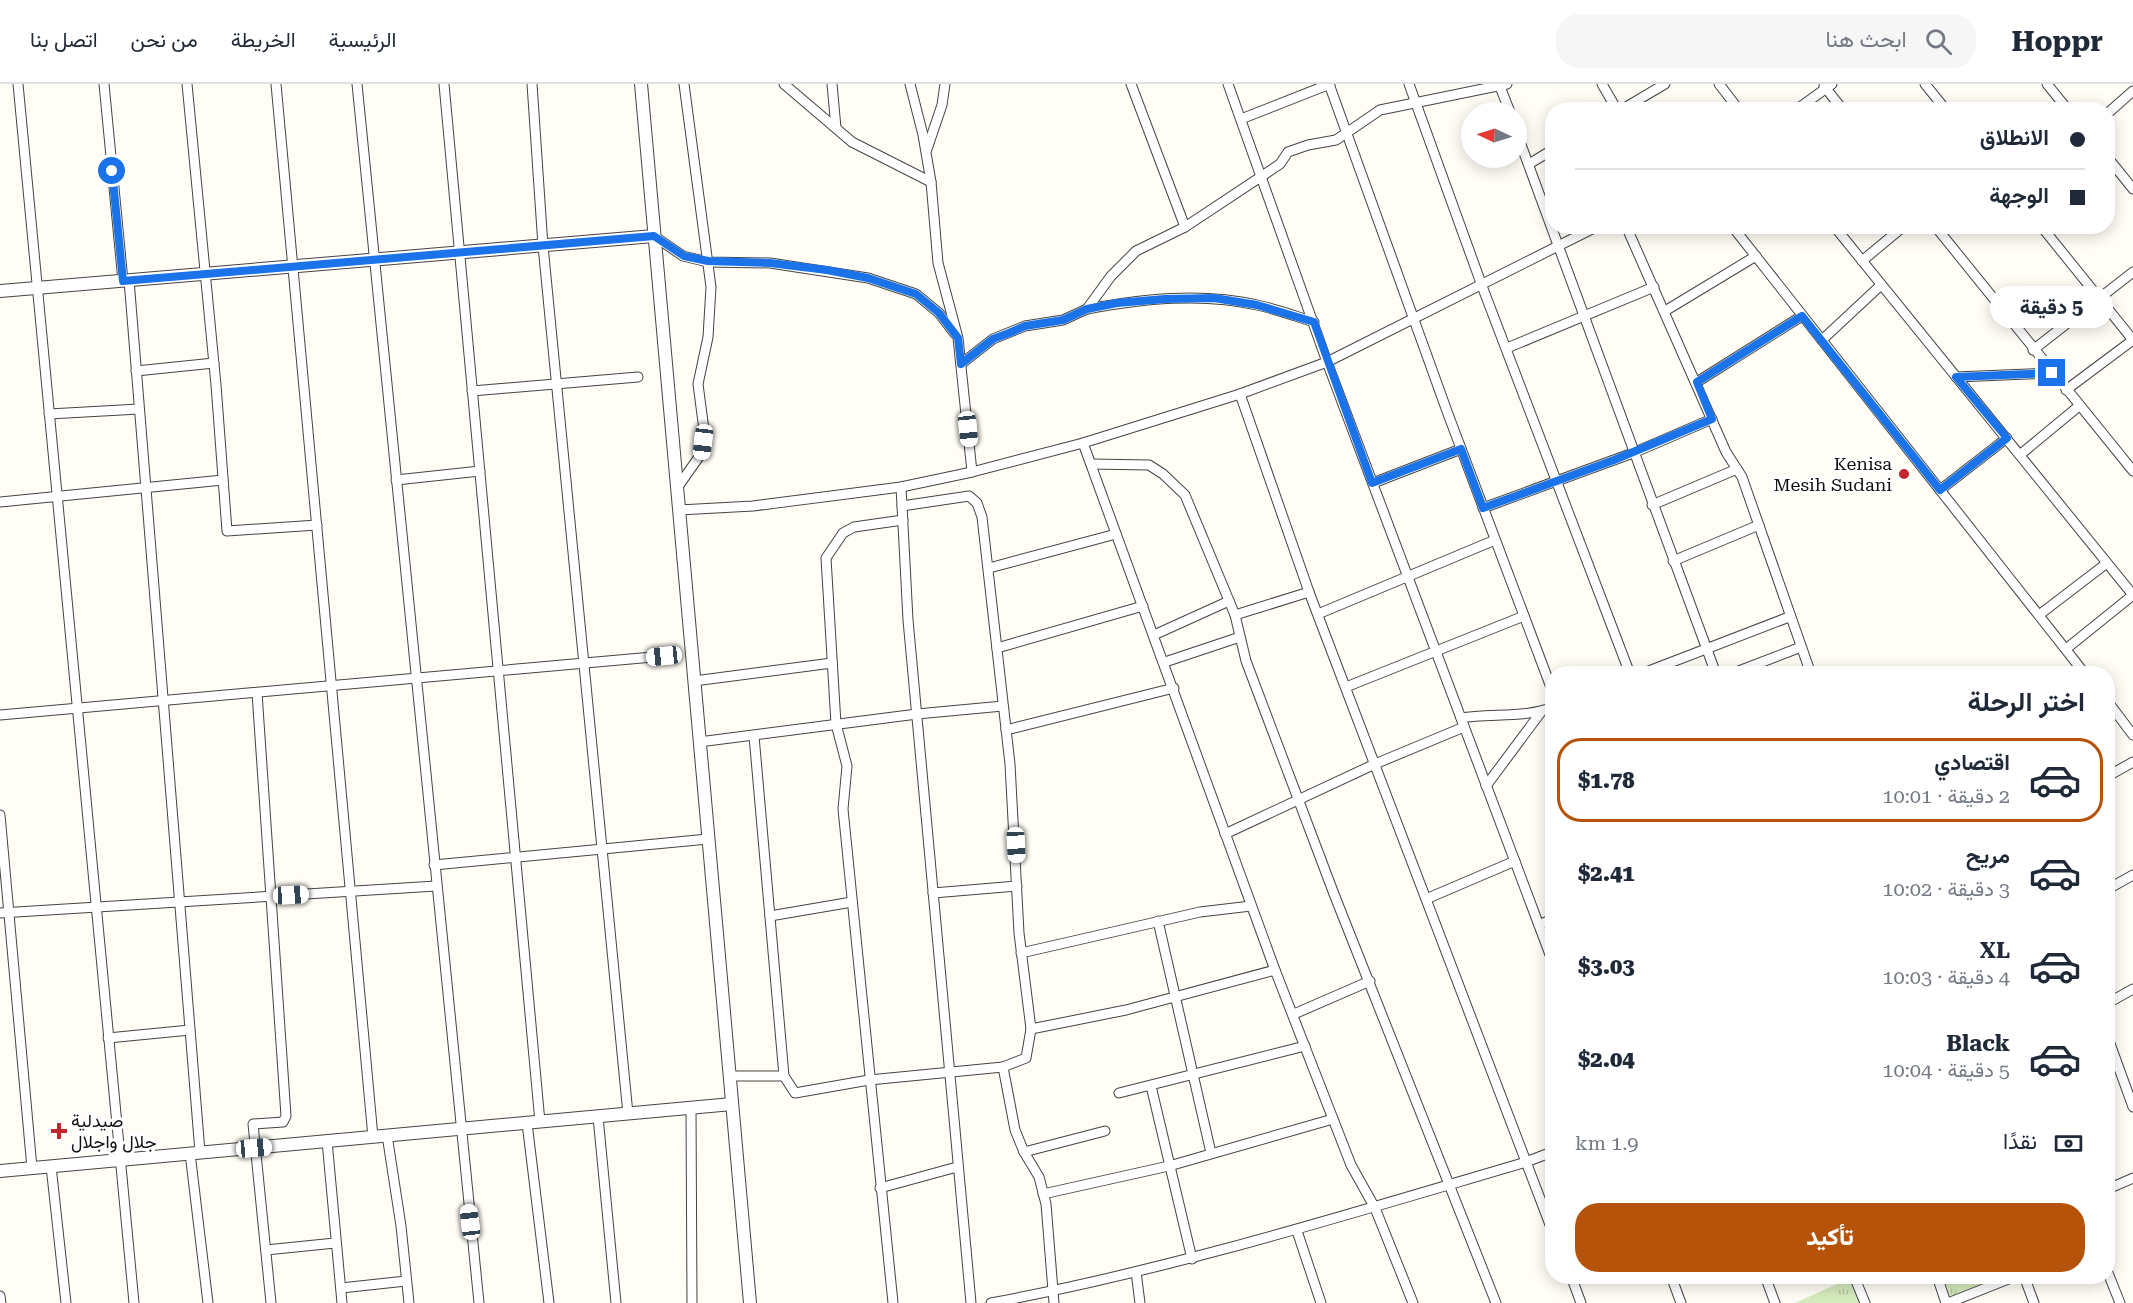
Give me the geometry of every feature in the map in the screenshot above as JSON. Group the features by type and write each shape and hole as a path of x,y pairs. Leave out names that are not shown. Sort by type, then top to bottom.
{"street":[{"path":"18,84 134,1303"},
{"path":"104,84 136,370 146,487 190,1029 195,1153 208,1303"},
{"path":"187,84 214,363 227,531 317,525"},
{"path":"276,84 373,1137"},
{"path":"357,84 459,1129 479,1303"},
{"path":"444,84 515,857 549,1303"},
{"path":"532,84 543,246 628,1114"},
{"path":"641,84 750,1303"},
{"path":"677,488 701,454 704,430 698,384 708,337 711,287 684,84"},
{"path":"784,84 852,142 931,182"},
{"path":"832,84 837,128"},
{"path":"910,84 931,182 938,263 958,338 972,472"},
{"path":"926,151 942,105 945,84"},
{"path":"1131,84 1185,227"},
{"path":"1228,84 1372,483 1545,941"},
{"path":"1241,120 1330,84 1461,449 1545,672"},
{"path":"1409,84 1482,286 1627,666"},
{"path":"1602,84 1614,102"},
{"path":"1633,102 1665,84"},
{"path":"1719,84 1733,102"},
{"path":"1925,84 1940,102"},
{"path":"2047,84 2062,102"},
{"path":"1087,309 1111,276 1136,251 1185,227 1280,164 1288,152 1308,144 1336,140 1380,110 1502,85 1507,102"},
{"path":"1806,102 1827,86 1838,102"},
{"path":"2115,107 2133,91"},
{"path":"1529,164 1545,154"},
{"path":"1527,159 1545,209"},
{"path":"2115,167 2133,189"},
{"path":"1554,234 1713,666"},
{"path":"679,510 753,506 901,487 972,472 1083,443 1240,394 1328,362 1584,234"},
{"path":"1630,234 1697,382 1726,452 1737,469 1759,525 1807,666"},
{"path":"1738,234 2079,666"},
{"path":"1840,234 2133,595 2066,649"},
{"path":"1862,261 1894,234"},
{"path":"1941,234 2133,471"},
{"path":"2046,234 2133,340 2066,390"},
{"path":"0,291 654,236 684,256 708,261 770,263 868,278 916,294 939,313 958,338"},
{"path":"1665,311 1756,256"},
{"path":"2033,350 2133,272"},
{"path":"1822,340 1881,285"},
{"path":"1507,348 1653,287"},
{"path":"961,364 993,339 1025,326 1063,320 1087,309 1165,299 1214,298 1257,305 1314,322"},
{"path":"1697,382 1802,316"},
{"path":"136,370 214,363"},
{"path":"1956,377 2052,373"},
{"path":"472,391 638,377"},
{"path":"1240,394 1309,592 1545,1212"},
{"path":"2021,454 2079,405"},
{"path":"49,414 139,409"},
{"path":"1483,508 1633,453 1712,419"},
{"path":"1940,490 2007,438"},
{"path":"1083,443 1165,662 1275,970 1351,1165 1375,1208 1413,1303"},
{"path":"1372,483 1461,449"},
{"path":"1090,464 1128,462 1149,465 1176,484 1185,495 1229,601 1265,715 1370,981 1418,1112 1496,1303"},
{"path":"1653,505 1737,469"},
{"path":"396,480 480,471"},
{"path":"0,502 223,480"},
{"path":"901,487 908,620 970,1303"},
{"path":"754,736 784,1076 795,1093 869,1080 1003,1067 1026,1058 1031,1029 1021,953 1006,730 982,517 974,499 966,496 902,506"},
{"path":"893,1303 843,809 847,766 836,724 826,558 843,533 854,528 903,520"},
{"path":"1673,561 1759,525"},
{"path":"989,568 1116,534"},
{"path":"1318,614 1495,540"},
{"path":"2039,615 2107,563"},
{"path":"1234,615 1309,592"},
{"path":"1154,634 1229,601"},
{"path":"998,648 1143,606"},
{"path":"1346,687 1524,616"},
{"path":"1660,666 1789,617"},
{"path":"1165,662 1240,637"},
{"path":"1752,666 1801,647"},
{"path":"0,715 416,680 664,656"},
{"path":"694,681 832,663"},
{"path":"1006,730 1174,688"},
{"path":"256,693 286,1116 283,1122 253,1124 271,1303"},
{"path":"699,742 916,714 1003,706"},
{"path":"1225,834 1485,714 1545,710"},
{"path":"2115,711 2133,735"},
{"path":"1486,786 1541,712"},
{"path":"2115,772 2133,762"},
{"path":"0,815 4,912 32,1168"},
{"path":"434,865 708,839"},
{"path":"1426,898 1515,861"},
{"path":"2115,885 2133,875"},
{"path":"4,912 436,886"},
{"path":"933,893 1017,886"},
{"path":"770,916 852,902"},
{"path":"1021,953 1200,912 1251,906"},
{"path":"1158,921 1211,1153"},
{"path":"1539,925 1545,922"},
{"path":"1031,1029 1126,1010 1275,970"},
{"path":"1294,1014 1370,981"},
{"path":"2115,999 2133,989"},
{"path":"108,1038 190,1029"},
{"path":"1119,1093 1194,1076 1305,1046"},
{"path":"2115,1059 2133,1107"},
{"path":"1003,1067 1016,1130 1024,1152 1039,1177 1043,1194 1049,1231 1054,1303"},
{"path":"2122,1080 2133,1075"},
{"path":"729,1076 784,1076"},
{"path":"1151,1086 1192,1259"},
{"path":"0,1171 732,1104"},
{"path":"691,1108 692,1303"},
{"path":"598,1117 616,1303"},
{"path":"1043,1194 1169,1166 1333,1119"},
{"path":"1024,1152 1105,1131"},
{"path":"387,1136 401,1226 409,1303"},
{"path":"327,1141 342,1303"},
{"path":"991,1303 1053,1292 1297,1231 1545,1155"},
{"path":"51,1166 66,1303"},
{"path":"880,1188 957,1167"},
{"path":"2115,1186 2133,1178"},
{"path":"1297,1231 1321,1303"},
{"path":"266,1250 335,1243"},
{"path":"1136,1272 1140,1303"},
{"path":"341,1288 406,1281"},
{"path":"1574,1284 1581,1303"},
{"path":"1674,1284 1681,1303"},
{"path":"1768,1284 1774,1303"},
{"path":"1857,1284 1865,1303"},
{"path":"1940,1284 1947,1303 1996,1284"},
{"path":"2027,1284 2034,1303"},
{"path":"2112,1284 2120,1303"},
{"path":"0,1296 1,1303"}],"green space":[{"path":"1837,1284 1853,1284 1861,1303 1795,1303"},
{"path":"1946,1284 1984,1284 1950,1297"}],"place":[{"name":"Kenisa Mesih Sudani","path":"1904,474"},
{"name":"صيدلية جلال واجلال","path":"59,1131"}],"route":[{"path":"112,171 123,281 654,236 684,256 708,261 770,263 827,270 868,278 916,294 939,313 958,338 961,364 993,339 1025,326 1063,320 1087,309 1117,303 1214,298 1257,305 1314,322 1372,483 1461,449 1483,508 1558,482 1712,419 1697,382 1802,316 1940,490 2007,438 1956,377 2024,372 2052,373"}]}
